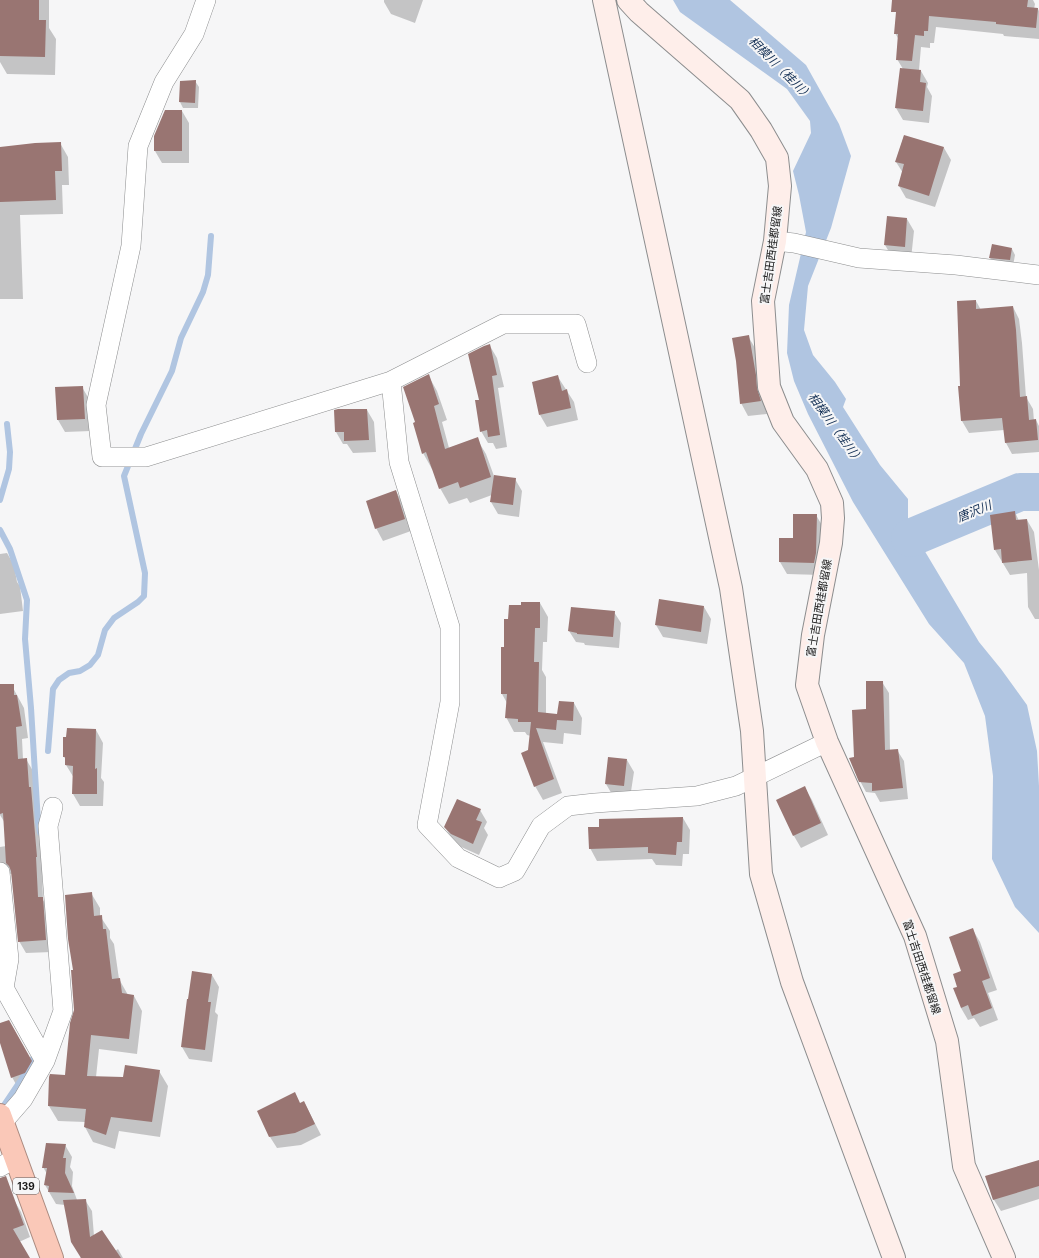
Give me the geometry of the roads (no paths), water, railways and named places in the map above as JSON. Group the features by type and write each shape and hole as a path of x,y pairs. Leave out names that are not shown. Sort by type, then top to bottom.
{"highway":[{"name":"139","path":"1,1118 8,1162 52,1258"}],"main road":[{"path":"604,0 731,588 752,731 761,874 792,982 894,1258"},
{"name":"富士吉田西桂都留線","path":"628,0 639,12 740,100 761,130 777,158 784,242 763,301 769,387 782,422 817,469 832,503 833,518 831,543 813,635 807,685 827,742 914,936 947,1041 964,1166 1004,1258"}],"street":[{"path":"206,0 194,34 164,82 138,146 131,246 96,405 102,457 146,457 391,381 503,324 576,324 587,363"},
{"path":"784,242 859,258 956,265 1039,275"},
{"path":"391,381 399,462 450,627 450,702 427,825 458,858 499,878 515,871 541,826 568,806 697,796 736,786 827,742"},
{"path":"1,1118 23,1099 45,1061 63,1011 48,826 53,807"},
{"path":"0,872 9,960 4,988 45,1061"}],"water":[{"name":"相模川（桂川）","path":"673,0 730,0 806,65 839,124 851,156 831,228 808,286 804,330 813,355 835,382 846,399 843,407 880,465 908,499 908,523 979,642 1027,705 1037,751 1039,786 1039,933 1015,907 992,859 993,776 985,716 964,663 929,624 853,502 808,414 794,381 787,353 789,305 806,232 793,171 811,133 810,121 787,89 680,12"}],"waterway":[{"path":"48,751 53,689 59,680 69,673 80,671 90,665 98,655 105,630 114,618 138,602 144,596 145,573 124,476 141,434 172,371 181,338 203,292 208,275 211,236"},
{"path":"0,500 9,469 10,452 7,424"},
{"name":"唐沢川","path":"910,538 1020,492 1039,492"},
{"path":"0,530 10,549 27,600 25,639 40,833"},
{"path":"0,1111 21,1080 36,1053"}]}
